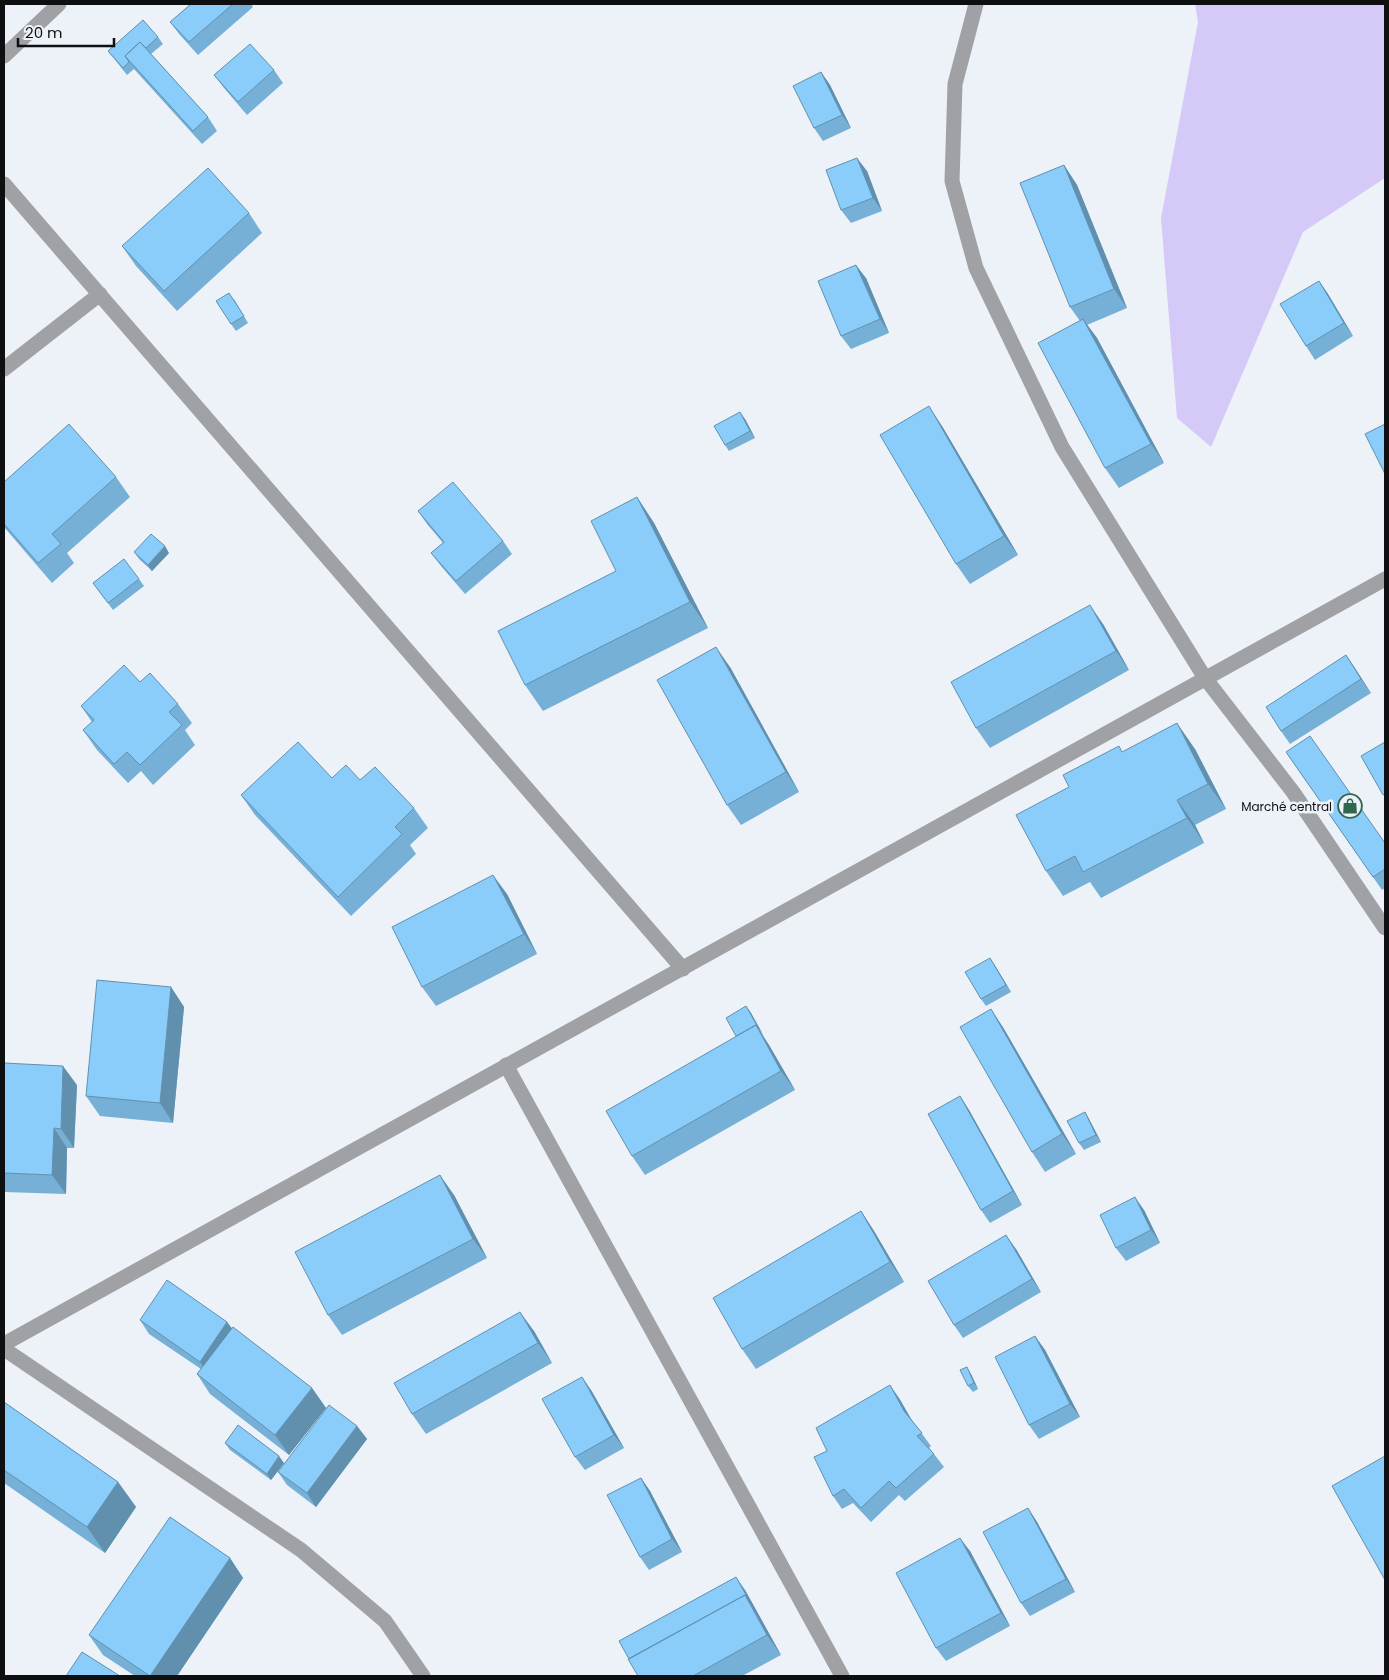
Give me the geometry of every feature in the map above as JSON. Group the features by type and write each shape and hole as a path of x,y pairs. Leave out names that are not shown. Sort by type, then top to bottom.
{"street":[{"path":"4,56 59,4"},
{"path":"976,4 955,84 952,181 976,268 1062,447 1205,678 1293,792 1385,928"},
{"path":"4,184 683,969"},
{"path":"4,369 100,294"},
{"path":"4,1344 1385,579"},
{"path":"506,1066 842,1676"},
{"path":"4,1349 301,1550 385,1621 423,1676"}],"shaded area":[{"path":"1195,4 1385,4 1385,178 1303,232 1211,447 1177,418 1161,218 1198,22"}],"building":[{"path":"191,4 233,4 189,42 170,22"},
{"path":"143,20 158,37 146,48 140,42 125,56 129,62 123,68 108,51"},
{"path":"140,42 208,117 193,131 125,56"},
{"path":"250,44 274,70 238,102 214,75"},
{"path":"821,72 842,115 814,128 793,86"},
{"path":"857,158 873,198 841,210 826,170"},
{"path":"1064,165 1114,289 1070,307 1020,183"},
{"path":"208,168 249,213 164,291 122,246"},
{"path":"856,265 880,319 841,336 818,281"},
{"path":"1319,281 1344,323 1306,346 1280,304"},
{"path":"229,293 244,316 231,324 216,301"},
{"path":"1083,319 1151,444 1105,468 1038,343"},
{"path":"929,406 1004,536 956,564 880,435"},
{"path":"740,412 750,431 725,445 714,426"},
{"path":"69,424 116,477 52,534 61,544 38,563 4,524 4,482"},
{"path":"1385,424 1385,474 1365,434"},
{"path":"453,482 503,541 456,581 431,553 444,542 418,511"},
{"path":"637,497 690,602 525,685 498,631 616,571 591,521"},
{"path":"151,534 165,546 148,565 134,552"},
{"path":"124,559 139,579 108,603 93,583"},
{"path":"1090,605 1116,651 976,728 951,682"},
{"path":"716,647 786,772 727,805 657,680"},
{"path":"1346,655 1361,679 1281,731 1266,707"},
{"path":"124,665 140,682 150,673 178,704 169,712 182,725 140,765 127,752 114,764 83,730 94,720 81,706"},
{"path":"1177,723 1208,784 1177,800 1187,818 1083,872 1075,856 1046,871 1016,815 1069,787 1063,775 1119,746 1122,752"},
{"path":"1310,736 1385,843 1385,869 1373,877 1286,752"},
{"path":"298,742 332,778 346,765 360,780 375,767 414,808 395,827 402,834 338,897 241,795"},
{"path":"1385,742 1385,794 1383,795 1361,756"},
{"path":"493,875 524,934 422,987 392,927"},
{"path":"990,958 1006,985 981,999 965,972"},
{"path":"97,980 171,987 160,1103 86,1096"},
{"path":"746,1006 759,1029 756,1025 736,1036 726,1018"},
{"path":"991,1009 1062,1134 1032,1152 960,1027"},
{"path":"756,1025 781,1071 632,1156 606,1111"},
{"path":"4,1063 63,1066 61,1129 54,1128 52,1175 4,1173"},
{"path":"960,1096 1013,1191 981,1210 928,1114"},
{"path":"1085,1112 1096,1135 1079,1143 1067,1121"},
{"path":"440,1175 473,1239 328,1315 295,1252"},
{"path":"1135,1197 1151,1230 1116,1248 1100,1215"},
{"path":"861,1211 890,1262 742,1349 713,1298"},
{"path":"1006,1235 1032,1279 954,1325 928,1281"},
{"path":"167,1280 227,1322 200,1362 140,1320"},
{"path":"520,1312 538,1343 412,1414 394,1383"},
{"path":"233,1327 312,1388 275,1435 197,1374"},
{"path":"1035,1336 1070,1404 1029,1425 995,1357"},
{"path":"967,1367 974,1383 968,1386 960,1370"},
{"path":"582,1377 614,1435 575,1457 542,1399"},
{"path":"890,1385 904,1411 922,1433 917,1436 934,1454 896,1488 889,1481 861,1508 844,1489 833,1496 814,1457 827,1451 816,1428"},
{"path":"4,1402 118,1482 87,1527 4,1470"},
{"path":"329,1405 357,1426 307,1493 278,1472"},
{"path":"238,1425 279,1456 267,1474 225,1443"},
{"path":"1385,1456 1385,1580 1332,1486"},
{"path":"641,1478 672,1539 640,1557 607,1495"},
{"path":"1028,1508 1066,1579 1021,1603 983,1532"},
{"path":"170,1517 230,1558 150,1676 89,1635"},
{"path":"960,1538 1001,1613 936,1648 896,1573"},
{"path":"736,1577 750,1602 745,1595 629,1659 619,1641"},
{"path":"745,1595 767,1635 693,1676 638,1676 628,1659"},
{"path":"82,1652 120,1676 66,1676"}],"place":[{"name":"Marché central","path":"1350,806"}]}
